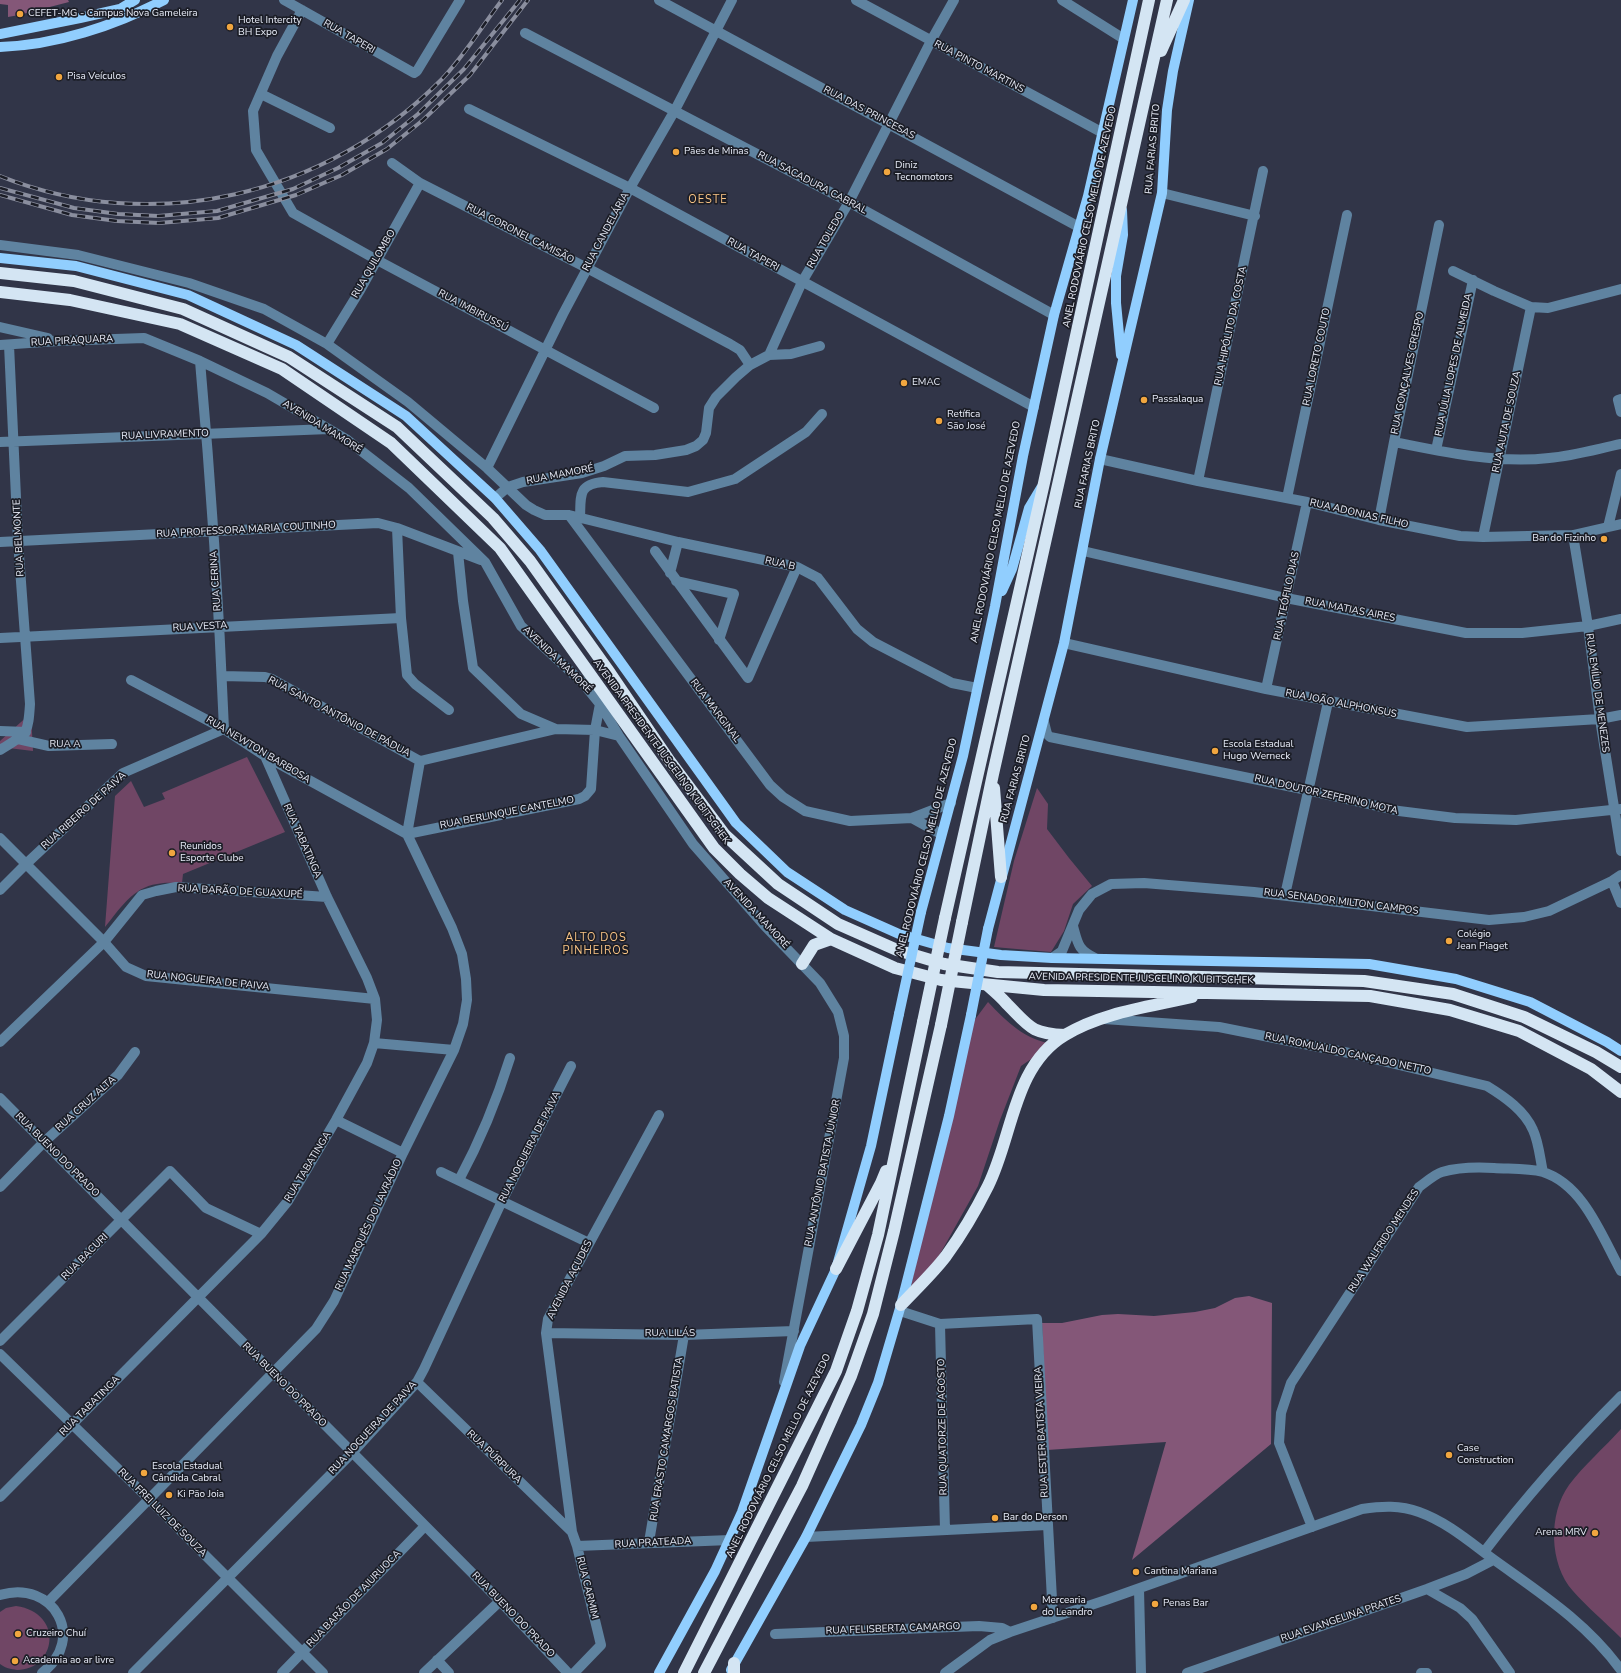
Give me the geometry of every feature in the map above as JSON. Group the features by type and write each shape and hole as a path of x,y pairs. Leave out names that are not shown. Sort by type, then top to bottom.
{"highway":[{"name":"ANEL RODOVIÁRIO CELSO MELLO DE AZEVEDO","path":"684,1673 836,1371 857,1311 878,1235 945,918 1044,483 1149,0"},
{"path":"704,1673 802,1486 851,1376 873,1314 894,1231 941,1025 993,774 1061,477 1167,0"},
{"path":"1150,74 1184,0"},
{"name":"AVENIDA PRESIDENTE JUSCELINO KUBITSCHEK","path":"0,273 74,281 183,309 289,358 396,427 493,518 530,561 610,673 669,760 725,836 778,884 838,924 897,950 944,964 998,972 1364,981 1453,994 1524,1017 1596,1052 1621,1067"},
{"name":"AVENIDA PRESIDENTE JUSCELINO KUBITSCHEK","path":"0,292 70,300 180,324 282,369 391,443 500,548 714,848 740,874 768,898 831,939 895,968 941,980 1044,990 1370,996 1450,1010 1519,1031 1591,1068 1621,1092"},
{"path":"993,774 1001,876"},
{"path":"802,964 814,944 831,939"},
{"path":"987,985 1027,1026 1044,1033 1064,1035"},
{"path":"901,1308 945,1256 970,1218 1001,1157 1028,1075 1036,1062 1047,1049 1064,1035 1101,1019 1212,992"},
{"path":"836,1269 881,1183 901,1130"}],"main road":[{"path":"0,34 120,9 135,0"},
{"path":"0,47 30,45 83,33 135,15 164,0"},
{"name":"ANEL RODOVIÁRIO CELSO MELLO DE AZEVEDO","path":"659,1673 715,1571 742,1512 800,1346 836,1269 871,1146 921,912 963,756 1054,314 1088,196 1133,0"},
{"name":"RUA FARIAS BRITO","path":"901,1308 949,1116 988,929 1064,643 1100,459 1162,193 1167,110 1173,71 1189,0"},
{"path":"1120,371 1121,346 1116,303 1116,276 1124,235 1122,200"},
{"name":"AVENIDA PRESIDENTE JUSCELINO KUBITSCHEK","path":"0,258 76,266 188,296 296,345 406,416 495,498 540,550 736,823 787,872 845,910 898,934 948,948 1001,955 1052,958 1369,964 1441,976 1456,979 1530,1002 1606,1042 1621,1052"},
{"path":"995,606 1012,569 1029,508 1044,483"},
{"path":"732,1670 806,1537 861,1424 875,1390 901,1308"}],"street":[{"name":"RUA TAPERI","path":"284,0 414,73 417,72 460,0"},
{"name":"RUA DAS PRINCESAS","path":"659,0 1079,227"},
{"name":"RUA CANDELÁRIA","path":"487,468 545,349 587,268 630,188 675,110 732,0"},
{"name":"RUA PINTO MARTINS","path":"856,0 1103,133"},
{"name":"RUA TOLEDO","path":"769,355 802,282 849,202 888,123 954,0"},
{"path":"1062,0 1124,39"},
{"path":"302,10 277,56 261,94 330,128"},
{"name":"RUA SACADURA CABRAL","path":"525,33 849,202 1054,314"},
{"name":"RUA IMBIRUSSÚ","path":"261,94 253,111 256,150 293,213 377,260 654,408"},
{"name":"RUA TAPERI","path":"469,109 630,188 1034,407"},
{"name":"RUA CORONEL CAMISÃO","path":"392,163 420,183 587,268 740,350 750,365"},
{"name":"RUA HIPÓLITO DA COSTA","path":"1198,481 1264,171"},
{"name":"RUA QUILOMBO","path":"327,344 377,260 420,183"},
{"path":"1162,193 1255,216"},
{"name":"RUA LORETO COUTO","path":"1287,498 1347,215"},
{"name":"RUA GONÇALVES CRESPO","path":"1379,520 1439,225"},
{"name":"RUA B","path":"0,245 78,255 189,283 264,310 327,344 408,402 487,468 526,505 544,515 569,515 580,519 678,542 797,567 818,578 857,629 873,642 952,683 977,688"},
{"path":"1453,271 1494,292 1531,307 1548,308 1621,289"},
{"name":"RUA JÚLIA LOPES DE ALMEIDA","path":"1436,450 1473,280"},
{"name":"RUA AUTA DE SOUZA","path":"1483,537 1531,307"},
{"path":"0,326 58,341"},
{"name":"RUA PIRAQUARA","path":"4,345 58,341 144,338"},
{"name":"AVENIDA MAMORÉ","path":"144,338 200,361 267,393 346,439 409,488 485,562 521,626 583,683 600,704 619,736 693,844 764,925 802,964"},
{"name":"RUA BELMONTE","path":"4,345 14,441 18,542 30,704 29,726 26,732"},
{"name":"RUA MAMORÉ","path":"508,487 523,482 582,473 604,466 625,456 655,455 686,450 696,446 703,440 706,433 709,408 716,397 750,365 769,355 791,354 820,346"},
{"name":"RUA CERINA","path":"200,361 207,434 224,729"},
{"path":"1619,400 1621,412"},
{"path":"580,519 581,496 584,488 591,483 603,482 688,492 735,479 806,432 822,414"},
{"name":"RUA LIVRAMENTO","path":"0,442 329,429"},
{"name":"RUA JÚLIA LOPES DE ALMEIDA","path":"1394,442 1436,450 1500,459 1549,458 1621,444"},
{"name":"RUA ADONIAS FILHO","path":"1100,459 1198,481 1307,502 1379,520 1460,536 1483,537 1573,535 1621,524"},
{"path":"1608,527 1621,474"},
{"path":"495,498 508,487"},
{"name":"RUA TEÓFILO DIAS","path":"1266,689 1307,502"},
{"name":"RUA MARGINAL","path":"569,515 770,784 783,796 805,811 850,821 912,818 951,803"},
{"name":"RUA PROFESSORA MARIA COUTINHO","path":"0,542 378,523 397,528 485,562"},
{"path":"397,528 401,618 408,675 415,684 448,710"},
{"name":"RUA EMÍLIO DE MENEZES","path":"1573,535 1588,626 1600,719 1617,810 1621,851"},
{"path":"673,577 678,542"},
{"path":"655,551 748,678 797,567"},
{"name":"RUA MATIAS AIRES","path":"1083,551 1286,598 1466,633 1522,634 1588,626 1621,619"},
{"path":"458,552 463,601 473,668 521,714 556,729"},
{"path":"673,577 734,594 719,640"},
{"name":"RUA VESTA","path":"0,638 401,618"},
{"name":"RUA JOÃO ALPHONSUS","path":"1064,643 1328,702 1467,727 1600,719 1621,715"},
{"name":"RUA SANTO ANTÔNIO DE PÁDUA","path":"222,676 272,678 420,761 556,729 595,730 619,736"},
{"name":"RUA NEWTON BARBOSA","path":"131,680 224,729 265,756 407,834"},
{"path":"1285,895 1307,790 1328,702"},
{"name":"RUA BERLINQUE CANTELMO","path":"407,834 579,799 585,796 591,789 595,730 600,704"},
{"name":"RUA DOUTOR ZEFERINO MOTA","path":"1044,722 1047,734 1050,737 1307,790 1399,812 1455,818 1516,820 1617,810"},
{"name":"RUA RIBEIRO DE PAIVA","path":"0,890 123,773 224,729"},
{"path":"0,732 26,732"},
{"path":"0,750 18,739 26,732"},
{"name":"RUA A","path":"18,739 49,746 112,744"},
{"name":"RUA TABATINGA","path":"0,1497 261,1234 288,1201 336,1120 367,1063 374,1043 377,1020 375,999 368,978 327,897 265,756"},
{"path":"407,834 420,761"},
{"path":"912,818 941,834"},
{"name":"RUA MARQUÊS DO LAVRÁDIO","path":"48,1602 272,1372 316,1329 334,1301 403,1153 454,1050 463,1024 467,1000 466,978 462,954 452,928 407,834"},
{"name":"RUA NOGUEIRA DE PAIVA","path":"0,838 104,942 126,967 146,976 375,999"},
{"path":"1617,878 1621,903"},
{"name":"RUA SENADOR MILTON CAMPOS","path":"1052,958 1062,951 1079,910 1092,894 1111,884 1144,883 1285,895 1489,920 1524,917 1549,911 1617,878"},
{"name":"RUA BARÃO DE GUAXUPÉ","path":"0,1042 104,942 142,895 176,887 327,897"},
{"path":"1073,926 1077,942 1084,953 1095,958"},
{"name":"RUA ANTÔNIO BATISTA JÚNIOR","path":"782,1394 844,1058 844,1036 838,1012 820,983 802,964"},
{"name":"RUA ROMUALDO CANÇADO NETTO","path":"1101,1019 1219,1027 1349,1053 1487,1086 1502,1095 1526,1119 1534,1131 1543,1172"},
{"path":"374,1043 454,1050"},
{"name":"RUA CRUZ ALTA","path":"0,1187 44,1142 118,1075 135,1052"},
{"path":"459,1180 476,1149 492,1113 510,1058"},
{"name":"RUA NOGUEIRA DE PAIVA","path":"133,1673 352,1453 417,1382 502,1201 571,1066"},
{"name":"RUA BUENO DO PRADO","path":"0,1098 500,1601 568,1673"},
{"name":"AVENIDA AÇUDES","path":"572,1532 546,1333 548,1319 659,1114"},
{"path":"336,1120 403,1153"},
{"name":"RUA WALFRIDO MENDES","path":"1312,1527 1279,1443 1281,1413 1291,1384 1419,1187 1441,1172 1474,1167 1543,1172 1563,1183 1577,1196 1589,1212 1621,1271"},
{"name":"RUA BACURI","path":"0,1341 170,1171 206,1208 261,1234"},
{"path":"441,1172 589,1243"},
{"path":"901,1308 940,1324"},
{"name":"RUA ESTER BATISTA VIEIRA","path":"940,1324 1036,1319 1053,1618"},
{"name":"RUA QUATORZE DE AGOSTO","path":"940,1324 945,1530"},
{"name":"RUA LILÁS","path":"546,1333 684,1335 794,1331"},
{"name":"RUA ERASTO CAMARGOS BATISTA","path":"649,1542 684,1335"},
{"name":"RUA FREI LUIZ DE SOUZA","path":"0,1354 149,1499 323,1673"},
{"name":"RUA PÚRPURA","path":"417,1382 572,1532"},
{"path":"1484,1552 1512,1515 1568,1450 1621,1396"},
{"path":"945,1673 990,1640 1010,1632 1139,1589 1362,1509 1382,1506 1400,1507 1429,1516 1463,1537 1561,1608 1608,1653 1621,1670"},
{"path":"806,1537 1047,1524"},
{"name":"RUA BARÃO DE AIURUOCA","path":"282,1673 425,1526"},
{"name":"RUA CARMIM","path":"572,1532 577,1546 601,1645 574,1673"},
{"name":"RUA PRATEADA","path":"577,1546 730,1540"},
{"name":"RUA EVANGELINA PRATES","path":"1187,1673 1427,1589 1466,1574 1493,1560"},
{"path":"1139,1589 1141,1673"},
{"path":"1427,1589 1460,1608 1472,1619 1510,1673"},
{"path":"0,1595 12,1591 25,1591 37,1595 48,1602 57,1613 62,1626 63,1640 54,1669 42,1673"},
{"path":"424,1673 500,1601"},
{"name":"RUA FELISBERTA CAMARGO","path":"776,1634 979,1626 1002,1628 1010,1632"},
{"path":"437,1660 449,1673"},
{"path":"1421,1673 1427,1673"}],"shaded area":[{"path":"0,0 68,0 69,2 8,17 8,5 0,4"},
{"path":"31,713 33,751 0,747 0,741"},
{"name":"Reunidos Esporte Clube","path":"247,757 285,832 183,874 182,883 160,883 148,886 127,900 105,927 115,796 131,781 144,807 165,799 162,793"},
{"path":"1037,788 1048,804 1047,829 1092,886 1073,904 1064,931 1051,952 994,947 1014,861"},
{"path":"988,1002 1017,1029 1034,1039 1053,1044 1021,1066 1000,1120 978,1186 940,1254 909,1295 968,1029"},
{"path":"1249,1296 1272,1303 1271,1444 1132,1560 1166,1442 1047,1450 1042,1323 1062,1323 1102,1315 1118,1314 1154,1316 1195,1312 1215,1308 1235,1298"},
{"name":"Arena MRV","path":"1621,1429 1621,1638 1578,1597 1565,1580 1559,1567 1554,1539 1557,1510 1569,1485"},
{"path":"16,1606 32,1611 42,1619 48,1629 50,1641 47,1652 40,1661 30,1668 17,1670 0,1664 0,1612 6,1608"}],"railway":[{"path":"0,176 58,194 117,203 177,203 235,194 292,177 346,152 396,119 442,79 466,50 502,0"},
{"path":"0,188 74,208 118,214 158,216 217,211 293,189 338,168 382,143 418,114 464,69 520,0"},
{"path":"0,195 72,215 117,221 159,223 218,218 296,195 342,175 387,149 423,120 470,75 528,0"}],"place":[{"name":"CEFET-MG - Campus Nova Gameleira","path":"20,14"},
{"name":"Hotel Intercity BH Expo","path":"230,27"},
{"name":"Pisa Veículos","path":"59,77"},
{"name":"Pães de Minas","path":"676,152"},
{"name":"Diniz Tecnomotors","path":"887,172"},
{"name":"EMAC","path":"904,383"},
{"name":"Passalaqua","path":"1144,400"},
{"name":"Retífica São José","path":"939,421"},
{"name":"Bar do Fizinho","path":"1604,539"},
{"name":"Escola Estadual Hugo Werneck","path":"1215,751"},
{"name":"Reunidos Esporte Clube","path":"172,853"},
{"name":"Colégio Jean Piaget","path":"1449,941"},
{"name":"Case Construction","path":"1449,1455"},
{"name":"Escola Estadual Cândida Cabral","path":"144,1473"},
{"name":"Ki Pão Joia","path":"169,1495"},
{"name":"Bar do Derson","path":"995,1518"},
{"name":"Arena MRV","path":"1595,1533"},
{"name":"Cantina Mariana","path":"1136,1572"},
{"name":"Penas Bar","path":"1155,1604"},
{"name":"Mercearia do Leandro","path":"1034,1607"},
{"name":"Cruzeiro Chuí","path":"18,1634"},
{"name":"Academia ao ar livre","path":"15,1661"}],"district":[{"name":"OESTE","path":"708,200"},
{"name":"ALTO DOS PINHEIROS","path":"596,944"}]}
